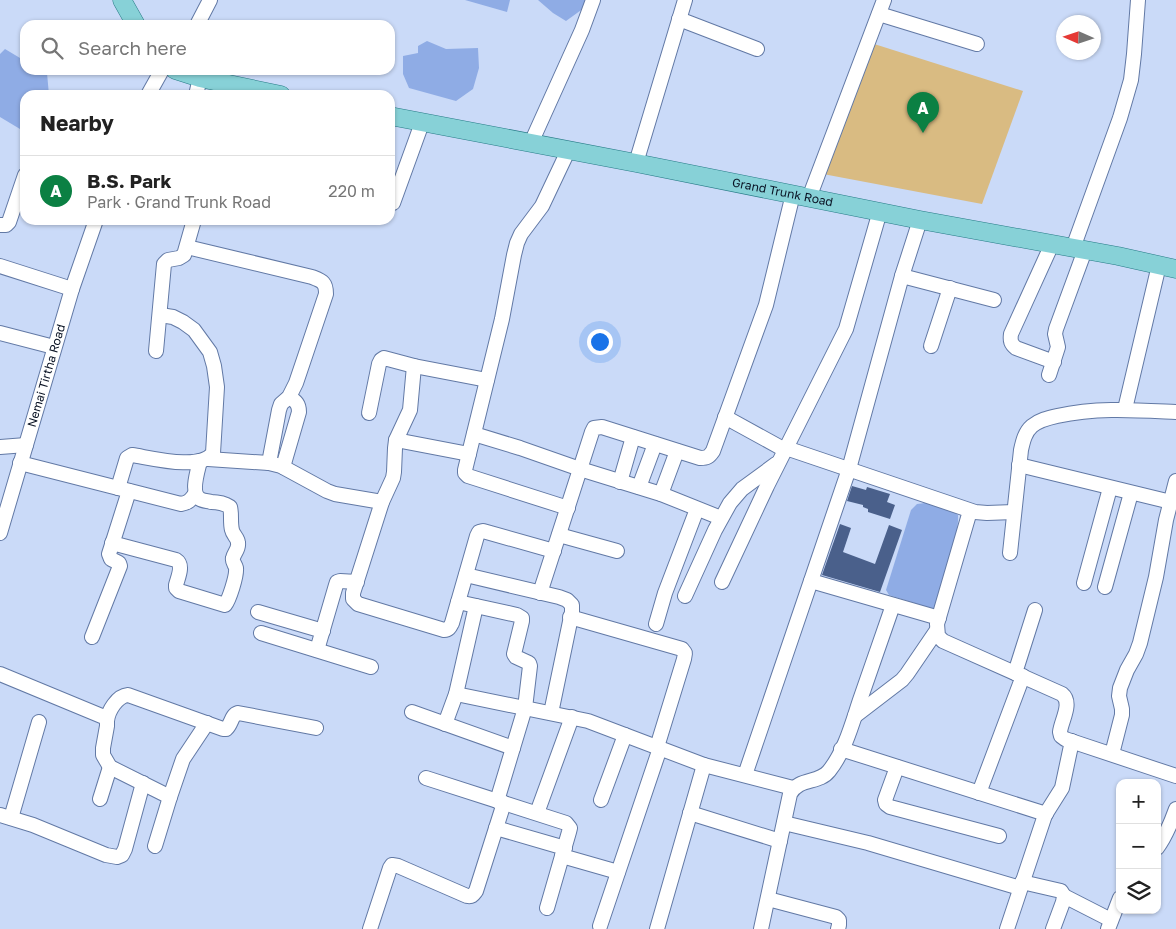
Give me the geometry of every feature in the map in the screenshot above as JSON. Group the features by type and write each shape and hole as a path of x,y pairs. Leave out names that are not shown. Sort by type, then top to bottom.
{"main road":[{"path":"122,0 133,20"},
{"path":"191,75 235,90"},
{"name":"Grand Trunk Road","path":"395,117 1176,269"}],"street":[{"path":"200,20 210,0"},
{"path":"531,143 582,30 593,0"},
{"path":"636,163 684,0"},
{"path":"540,593 594,428 602,427 700,458 710,456 713,451 766,305 801,196 884,0"},
{"path":"1049,375 1058,347 1056,329 1130,80 1138,0"},
{"path":"879,14 977,44"},
{"path":"679,19 757,49"},
{"path":"151,90 159,75"},
{"path":"197,90 200,78"},
{"path":"395,197 422,123"},
{"path":"568,150 542,206 521,234 517,243 502,318 465,470 468,476 568,508"},
{"path":"0,225 6,225 9,222 20,189"},
{"path":"722,582 783,453 846,329 880,212"},
{"path":"745,775 849,469 902,276 920,220"},
{"name":"Nemai Tirtha Road","path":"0,533 54,347 94,225"},
{"path":"156,351 164,264 168,260 184,255 193,225"},
{"path":"1052,244 1010,340 1016,348 1054,362"},
{"path":"187,247 312,277 322,281 326,286 326,294 296,383 289,397 281,404 276,465"},
{"path":"1125,409 1159,265"},
{"path":"0,266 72,289"},
{"path":"902,276 994,300"},
{"path":"931,346 950,288"},
{"path":"20,464 181,504 186,504 192,500 204,460 213,453 214,449 217,387 214,366 210,352 194,330 183,322 160,315"},
{"path":"0,332 54,347"},
{"path":"369,413 380,360 384,358 414,366 487,380"},
{"path":"414,366 410,410 396,440 394,472 382,502 356,582 353,599 358,604 447,630 450,627 477,536 480,532 483,531 554,551"},
{"path":"276,465 298,418 299,407 289,397"},
{"path":"1010,553 1020,450 1024,437 1030,427 1048,418 1084,411 1125,409 1176,412"},
{"path":"280,410 298,418"},
{"path":"725,417 783,453 849,469 970,511 987,513 1014,512"},
{"path":"474,434 661,494 721,518"},
{"path":"620,482 634,437"},
{"path":"396,440 469,454"},
{"path":"639,487 655,444"},
{"path":"0,447 26,445"},
{"path":"661,494 677,450"},
{"path":"685,596 721,518 730,503 742,489 783,453"},
{"path":"92,637 120,566 119,563 109,557 123,489 127,458 129,456 185,463 204,460 276,465 326,491 382,502"},
{"path":"1019,465 1171,502"},
{"path":"1112,754 1122,716 1119,696 1120,688 1140,644 1176,483"},
{"path":"1084,583 1110,488"},
{"path":"1104,587 1131,493"},
{"path":"112,543 179,561 176,588 179,591 225,605 228,601 236,572 236,566 232,559 239,544 231,528 232,512 225,503 199,499 195,494"},
{"path":"656,624 665,593 697,509"},
{"path":"854,717 908,674 938,624 970,511"},
{"path":"559,535 617,551"},
{"path":"466,575 567,600 572,605 551,713"},
{"path":"317,650 337,582 356,582"},
{"path":"811,582 893,605 938,624"},
{"path":"370,929 392,866 398,866 467,896 473,895 476,892 496,828 513,748 525,708 529,662 516,657 514,654 522,618 517,615 458,602"},
{"path":"761,929 790,794 798,784 821,777 828,772 841,749 893,605"},
{"path":"446,724 456,694 476,606"},
{"path":"979,793 1019,675 1035,610"},
{"path":"258,612 323,631"},
{"path":"570,618 682,649 685,653 658,747 600,926"},
{"path":"938,624 938,636 943,641 1066,696 1067,704 1060,732 1061,736 1176,776"},
{"path":"261,633 371,667"},
{"path":"0,674 99,714 107,721"},
{"path":"456,694 588,721 704,765 793,788"},
{"path":"170,796 110,767 106,762 103,748 107,716 124,695 226,729 236,713 316,728"},
{"path":"412,712 513,748"},
{"path":"537,814 572,717"},
{"path":"39,722 6,816 106,855 117,857 122,855 125,849 143,784"},
{"path":"156,846 183,759 207,723"},
{"path":"601,800 625,735"},
{"path":"1007,929 1046,814 1062,788 1072,741"},
{"path":"841,749 1046,814"},
{"path":"657,929 704,765"},
{"path":"100,799 110,767"},
{"path":"898,767 885,800 886,804 890,807 998,836"},
{"path":"426,778 568,825 570,828 564,852 547,908"},
{"path":"1161,843 1170,828 1176,809"},
{"path":"690,813 780,841"},
{"path":"784,822 1021,885 1061,891 1064,896 1109,924 1116,907"},
{"path":"496,828 618,872"},
{"path":"1053,929 1064,896"},
{"path":"768,899 836,917 839,920 838,929"}],"shaded area":[{"path":"871,43 1023,91 982,204 823,174"}],"water":[{"path":"465,0 510,0 507,12"},
{"path":"538,0 585,0 584,8 566,21"},
{"path":"427,41 446,49 478,48 479,68 473,89 456,101 409,88 403,74 403,56 418,53 418,46"},
{"path":"5,49 20,58 20,75 47,75 49,90 20,90 20,129 0,117 0,54"},
{"path":"925,503 947,509 958,515 957,531 936,610 889,595 886,590 911,510 917,504"}],"building":[{"path":"852,486 866,490 867,487 890,494 887,502 895,505 890,519 868,512 868,509 863,507 863,505 847,501"},
{"path":"840,524 851,528 843,552 875,564 889,525 902,530 880,592 822,575"}],"place":[{"name":"B.S. Park","path":"923,133"}]}
